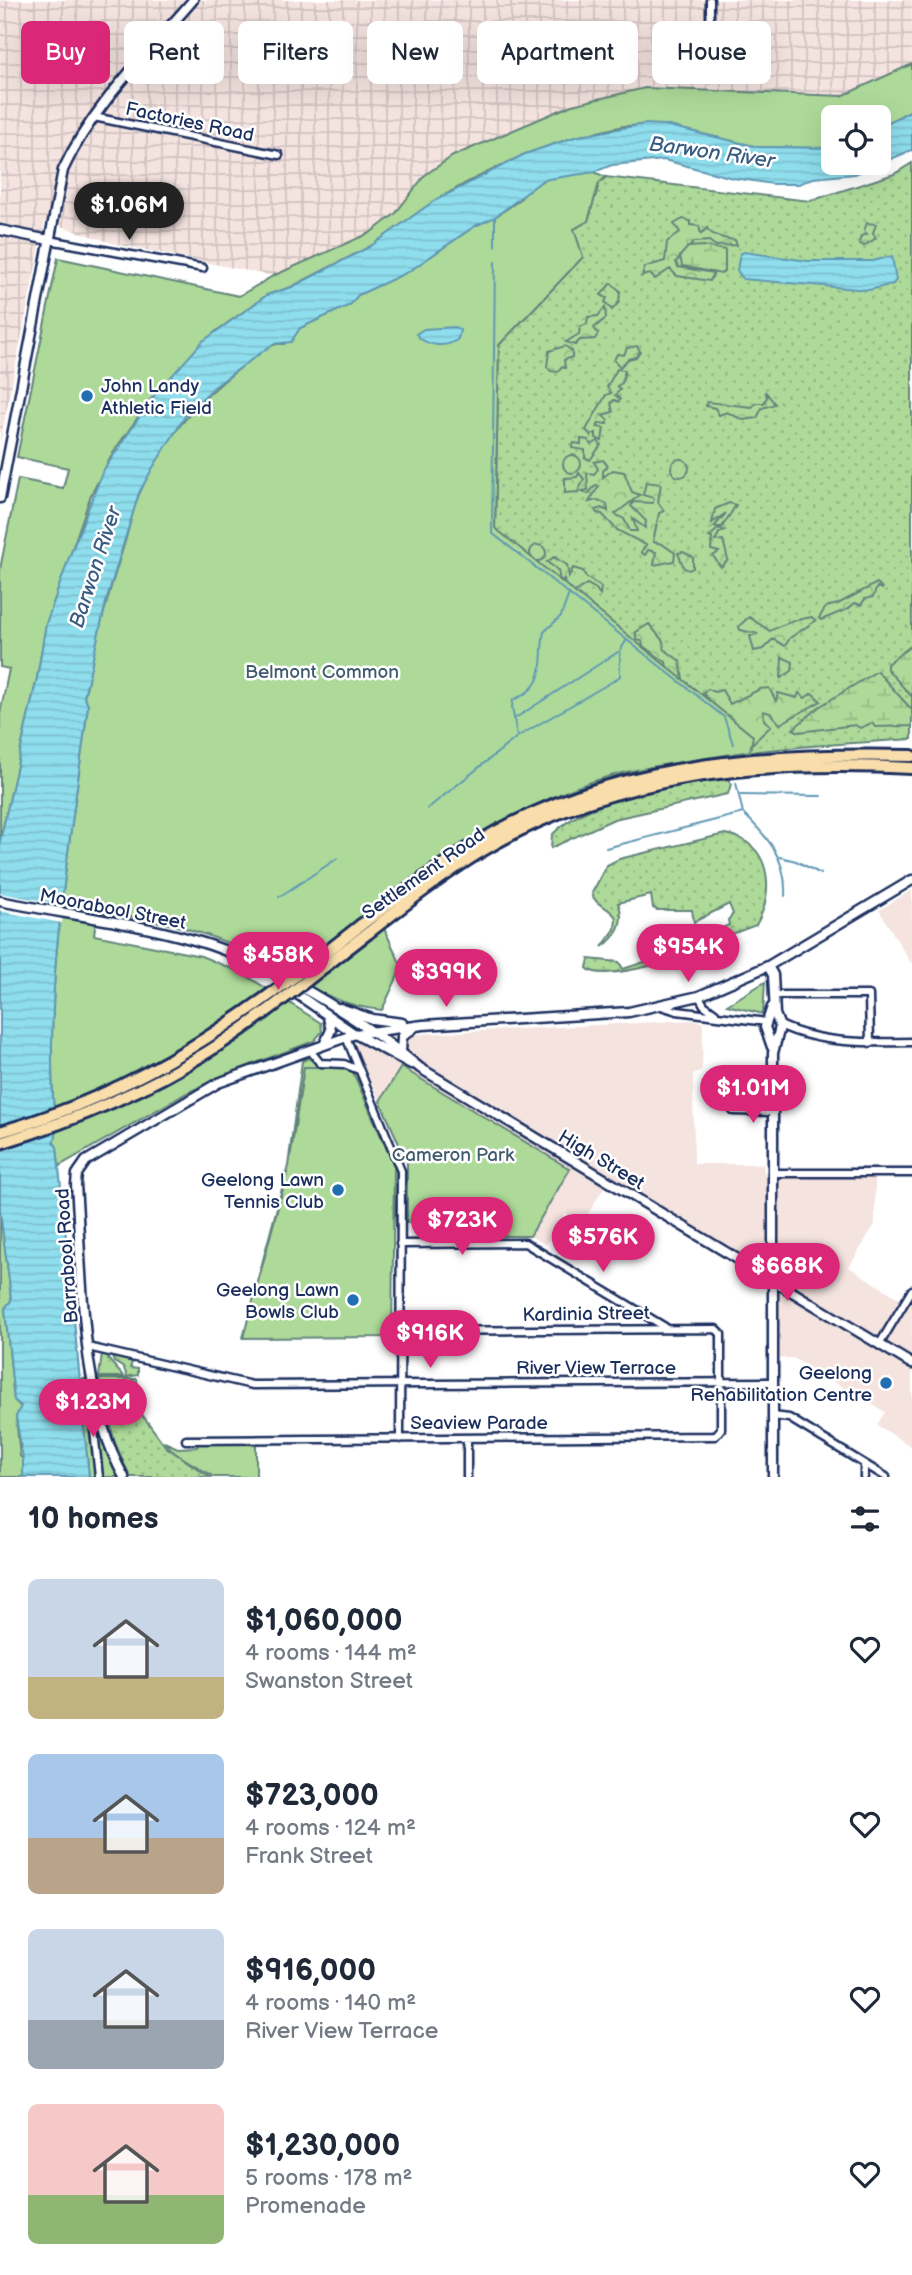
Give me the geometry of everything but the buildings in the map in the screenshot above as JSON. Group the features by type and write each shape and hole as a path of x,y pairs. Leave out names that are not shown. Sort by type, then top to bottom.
{"highway":[{"name":"Settlement Road","path":"0,1143 73,1119 167,1076 257,1018 365,929 476,844 544,808 597,788 679,768 726,762 912,756"},
{"name":"Settlement Road","path":"0,1132 63,1112 115,1090 205,1041 481,852 547,818 599,798 683,777 848,766 912,768"}],"street":[{"path":"0,498 4,456 63,170 76,141 94,117 193,0"},
{"path":"710,0 710,21"},
{"name":"Factories Road","path":"94,117 279,155"},
{"path":"0,230 203,268"},
{"path":"322,1001 372,1018 423,1025 600,1015 661,1006 699,996 768,966 912,877"},
{"name":"Moorabool Street","path":"0,901 193,940 257,966 322,1001 368,1031"},
{"name":"Moorabool Street","path":"257,966 350,1036"},
{"path":"768,966 773,975 773,1477"},
{"path":"773,1000 869,995 870,1043"},
{"path":"699,996 704,1005 715,1013"},
{"path":"661,1006 677,1011 715,1013 773,1028 870,1043 912,1042"},
{"path":"324,1045 331,1028 328,1017"},
{"path":"401,1052 402,1037 423,1025"},
{"name":"Barrabool Road","path":"124,1477 104,1426 88,1347 76,1185 81,1166 101,1149 218,1083 350,1036 368,1031 423,1025"},
{"name":"High Street","path":"368,1031 420,1068"},
{"path":"350,1036 359,1070 400,1166 400,1438"},
{"name":"High Street","path":"350,1036 420,1068 912,1364"},
{"path":"310,1050 320,1063 344,1064 359,1070"},
{"path":"733,1111 772,1112"},
{"path":"772,1173 912,1173"},
{"path":"400,1244 525,1243 667,1328"},
{"path":"879,1345 911,1295"},
{"name":"Kardinia Street","path":"400,1331 667,1328 720,1330 721,1382"},
{"name":"River View Terrace","path":"88,1347 252,1385 773,1382"},
{"name":"Seaview Parade","path":"186,1440 715,1436 721,1429 721,1382"},
{"path":"91,1403 99,1477"},
{"path":"773,1416 789,1418 886,1477"},
{"path":"467,1438 467,1477"},
{"path":"864,1464 864,1477"}],"shaded area":[{"path":"0,0 912,0 912,64 842,96 645,88 425,175 395,214 370,233 273,276 112,243 45,221 0,442"},
{"path":"912,890 912,965 879,910"},
{"path":"696,1020 703,1023 702,1070 693,1074 694,1164 763,1164 764,1173 875,1173 875,1224 849,1267 903,1301 912,1289 912,1447 877,1425 885,1412 793,1358 773,1359 773,1281 608,1181 582,1223 565,1213 546,1245 530,1236 569,1168 402,1068 380,1101 355,1047 361,1037"}],"green space":[{"path":"912,64 912,110 891,121 891,105 821,105 821,148 758,147 664,125 624,126 575,137 525,154 434,201 371,246 291,287 267,295 215,332 152,398 114,451 91,495 46,624 37,678 0,841 0,714 9,669 0,667 0,569 18,479 63,488 68,468 17,457 58,258 239,296 273,276 370,233 395,214 425,175 453,156 572,105 645,88 842,96"},
{"path":"912,163 912,739 721,755 673,763 581,787 510,817 461,846 345,930 495,528 499,345 583,257 573,229 588,221 599,183 606,177 810,201 894,174"},
{"name":"Belmont Common","path":"594,172 606,177 599,183 588,221 574,229 583,257 499,345 495,528 753,736 750,751 634,770 584,784 520,813 460,849 375,909 402,967 382,1010 362,1007 326,995 224,941 189,929 97,912 94,935 201,956 242,973 321,1023 322,1032 314,1041 224,1075 185,1094 59,1166 57,1147 53,1141 56,1137 52,1028 66,866 88,705 84,698 112,585 135,506 149,474 170,440 195,409 223,381 260,352 284,344 300,328 350,305 358,295 408,272 475,226 495,217 518,201 534,184 553,177"},
{"path":"683,219 690,221 690,225 699,226 701,234 707,228 716,235 735,240 737,245 716,246 709,241 694,242 676,262 678,267 714,273 710,281 677,276 670,269 655,279 650,274 642,276 645,267 665,261 667,242 680,232 674,224"},
{"path":"867,223 876,224 873,233 876,238 864,246 859,243 861,236 867,234 864,231"},
{"path":"704,246 725,250 725,270 721,274 682,266 680,256 688,247"},
{"path":"611,283 620,291 619,302 612,310 605,302 607,298 601,295"},
{"path":"605,307 606,318 594,328 598,334 595,339 580,340 575,345 566,342 579,334 580,327 587,324 588,317 598,316"},
{"path":"565,346 572,351 572,357 564,360 565,368 561,367 558,372 551,371 547,367 549,351"},
{"path":"637,346 640,351 636,357 628,359 620,367 614,360 617,354 624,355 627,348"},
{"path":"617,369 625,370 622,383 617,386 620,390 615,395 620,399 619,402 614,400 611,403 613,412 602,415 608,420 607,424 599,423 597,427 604,428 602,441 596,438 596,433 590,435 586,430 606,395 611,393 607,387"},
{"path":"765,391 775,404 762,408 757,418 743,420 727,412 719,415 715,408 706,406 707,402 752,407 756,403 764,403 767,397"},
{"path":"581,439 588,440 591,445 598,441 601,445 590,460 585,458 585,450 572,448 574,443 581,444"},
{"path":"572,455 578,458 581,464 578,470 572,473 566,470 563,464 566,458"},
{"path":"680,459 686,462 689,468 686,474 680,477 674,474 671,468 674,462"},
{"path":"603,460 608,466 603,471 603,477 613,470 624,472 632,492 640,495 615,514 624,519 630,531 637,531 633,519 645,528 646,521 631,506 633,502 653,503 654,498 643,495 646,482 661,484 658,502 664,511 659,513 653,542 662,544 675,553 674,561 654,565 656,552 648,550 645,555 641,552 646,545 617,530 595,510 601,508 608,511 607,504 598,500 589,502 599,486 596,485 588,494 582,491 588,490 587,473 594,474 598,469 594,462"},
{"path":"579,473 584,479 578,492 565,493 565,478 577,477"},
{"path":"729,503 736,505 722,527 714,527 726,513 712,523 715,509"},
{"path":"719,528 725,531 719,533 715,541 723,540 728,560 721,567 713,556 719,552 711,550 712,538 709,537"},
{"path":"538,545 546,553 538,561 530,553"},
{"path":"683,552 693,557 693,568 689,570 684,568 678,553"},
{"path":"554,557 567,565 569,577 573,568 583,571 586,577 601,587 600,595 587,584 573,593 565,586 564,579 560,581 558,570 547,562"},
{"path":"877,583 883,589 877,587 873,597 865,599 861,605 855,603 848,609 821,620 819,618 826,607 838,604"},
{"path":"749,617 770,631 802,619 812,617 815,621 790,638 785,646 773,639 763,649 754,651 750,636 758,634 740,630 739,626"},
{"path":"649,624 663,641 664,649 680,661 683,679 674,681 668,676 666,662 643,646 642,641 636,640 636,632"},
{"path":"912,645 912,697 887,669 887,664"},
{"path":"782,657 793,662 792,671 781,678"},
{"path":"877,671 912,710 912,726 875,727 872,723 860,728 855,725 799,732 793,729 819,707"},
{"path":"769,688 776,701 778,693 797,698 799,693 805,698 812,693 821,701 780,724 770,713 763,711 764,720 771,726 753,743 748,743 703,693 708,689 715,692 722,690 730,704 760,689"},
{"path":"728,779 731,784 728,794 614,819 551,848 552,835 568,822 610,802 659,789"},
{"path":"725,834 752,846 765,869 766,897 756,925 711,942 696,933 694,925 718,930 729,925 728,920 733,914 729,904 694,922 692,910 653,908 651,895 618,903 621,916 619,928 602,947 615,929 616,918 596,901 592,893 607,865 619,859"},
{"path":"690,942 698,942 703,946 690,954 685,952 684,957 663,963 605,973 587,968 589,959 619,962 623,969 691,947"},
{"path":"765,982 763,1014 727,1005"},
{"path":"308,1058 327,1067 341,1067 353,1074 368,1101 365,1103 304,1068 289,1166 259,1275 288,1166 302,1061"},
{"name":"Geelong Lawn Tennis Club","path":"304,1067 342,1067 353,1072 394,1166 392,1337 243,1338 289,1166"},
{"name":"Cameron Park","path":"401,1067 570,1169 530,1236 502,1236 443,1200 444,1221 407,1223 407,1162 380,1101"},
{"path":"395,1162 397,1170 396,1230 392,1163"},
{"path":"0,1210 11,1301 5,1308 14,1400 21,1407 16,1417 23,1477 0,1477"},
{"path":"102,1353 110,1355 108,1359 124,1377 99,1377"},
{"path":"112,1357 133,1360 130,1368 138,1369 138,1375 127,1377 124,1368 114,1362"},
{"path":"80,1379 85,1379 97,1477 89,1477 84,1427 81,1423"},
{"path":"99,1379 137,1379 141,1413 166,1447 210,1477 130,1477 115,1443"},
{"path":"99,1379 132,1379 139,1387 119,1395 110,1415 102,1398 112,1392 100,1386"},
{"path":"91,1414 118,1477 97,1477"},
{"path":"164,1442 178,1448 197,1447 198,1444 256,1442 256,1477 214,1477 175,1453"}],"water":[{"name":"Barwon River","path":"912,110 912,150 891,159 891,121"},
{"name":"Barwon River","path":"644,124 664,125 758,147 821,148 821,175 844,175 813,178 799,184 773,184 733,178 664,160 612,165 594,172 543,180 495,217 475,226 408,272 358,295 350,305 300,328 291,342 273,344 214,387 186,415 152,469 139,493 107,598 84,697 88,705 66,866 55,974 52,1082 56,1137 53,1142 57,1147 73,1308 70,1315 74,1320 83,1411 78,1417 84,1427 89,1477 23,1477 16,1417 21,1406 14,1400 5,1308 11,1301 0,1210 0,841 37,678 46,624 103,471 152,398 203,341 267,295 292,287 371,246 434,201 525,154 575,137"},
{"path":"744,252 808,261 873,261 892,256 896,280 893,284 869,290 743,279 737,270 740,254"},
{"path":"455,327 460,330 458,339 447,344 430,343 416,334 424,329"}],"pier":[{"path":"0,893 63,905 62,923 0,911"}],"waterway":[{"path":"495,217 495,246"},
{"path":"495,262 492,533 724,717 733,744"},
{"path":"517,736 513,700 525,694 537,680 544,632 561,616 569,594"},
{"path":"427,809 517,737 620,676 620,651 626,641"},
{"path":"514,719 618,652"},
{"path":"606,848 743,813 736,783"},
{"path":"741,795 821,796"},
{"path":"743,813 774,850 783,871 785,896"},
{"path":"780,857 796,861 821,874"},
{"path":"279,897 338,858"}],"place":[{"name":"John Landy Athletic Field","path":"87,396"},
{"name":"Geelong Lawn Tennis Club","path":"338,1190"},
{"name":"Geelong Lawn Bowls Club","path":"353,1300"},
{"name":"Geelong Rehabilitation Centre","path":"886,1383"}]}
